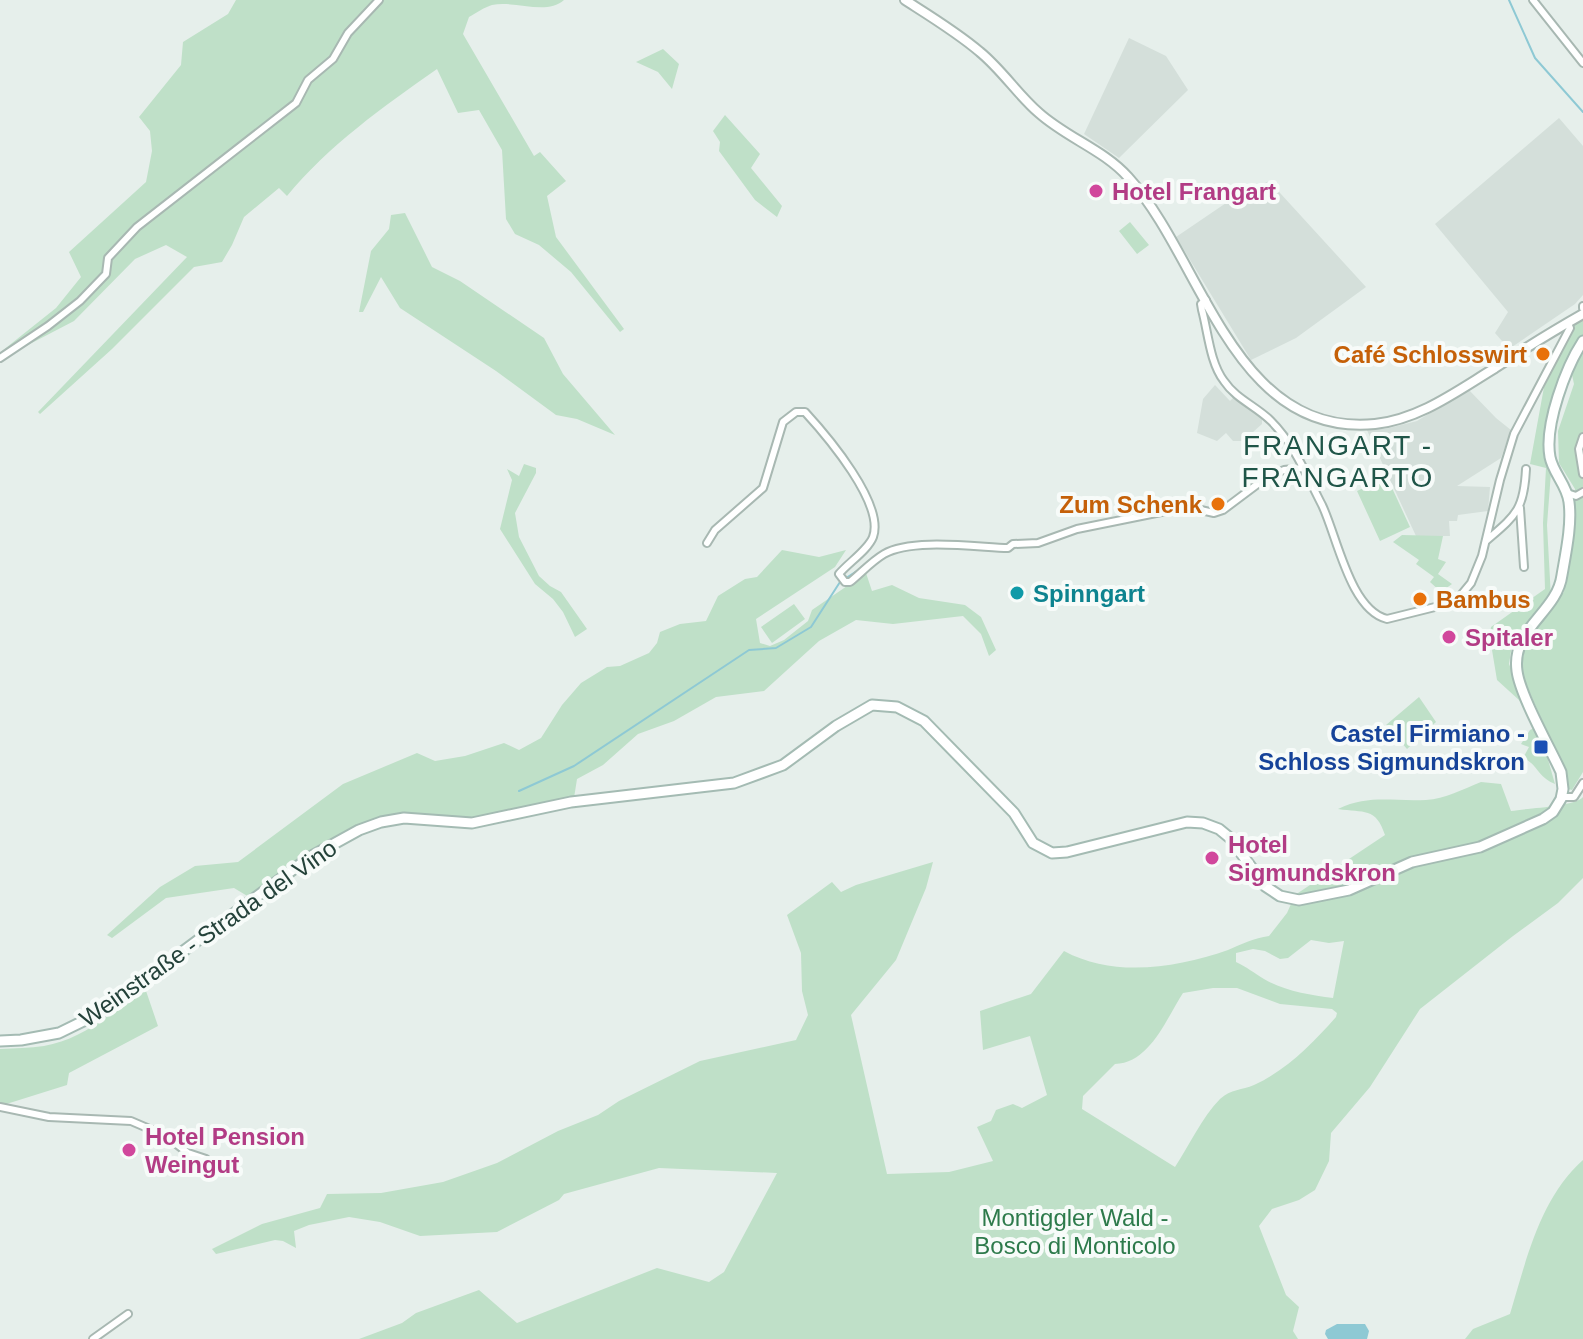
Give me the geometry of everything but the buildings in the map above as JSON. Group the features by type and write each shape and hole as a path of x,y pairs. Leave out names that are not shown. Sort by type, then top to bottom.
{"main road":[{"path":"1561,797 1561,772 1520,683 1517,659 1522,636 1551,602 1560,586 1569,519 1567,493 1551,461 1550,435 1554,411 1583,341"},
{"name":"Weinstraße - Strada del Vino","path":"0,1041 59,1033 100,1013 310,857 359,830 404,818 472,823 571,802 734,783 783,765 836,726 872,705 897,707 924,721 1014,813 1033,843 1044,850 1067,852 1187,822 1203,823 1226,835 1265,886 1287,898 1299,900 1349,890 1412,862 1480,847 1543,819 1553,812 1561,797"}],"street":[{"path":"0,358 80,301 106,274 108,258 137,227 296,103 308,80 333,59 348,33 379,0"},
{"path":"905,0 980,52 1039,114 1120,168 1151,206 1237,354 1266,388 1280,399 1314,416 1345,423 1373,424 1412,415 1439,402 1568,323 1583,309"},
{"path":"1533,0 1583,63"},
{"path":"1206,300 1201,304 1202,310 1221,377 1235,395 1277,427 1303,468 1332,527 1348,577 1365,604 1387,619 1457,600 1473,580 1514,434 1570,328 1568,323"},
{"path":"707,543 715,530 763,488 783,422 796,412 805,412 850,469 873,508 873,539 839,574 845,582 850,582 885,554 897,549 928,545 1008,548 1013,544 1038,543 1077,529 1169,511 1192,508 1214,513 1223,510 1267,477 1284,470 1303,468"},
{"path":"1583,437 1579,449 1583,474"},
{"path":"1524,567 1520,508 1525,494 1526,469"},
{"path":"1567,493 1576,496 1583,492"},
{"path":"1486,541 1520,508"},
{"path":"1561,797 1574,797 1583,783"},
{"path":"0,1107 49,1117 131,1121 166,1136 188,1153 206,1159"},
{"path":"93,1339 128,1314"}],"shaded area":[{"path":"1129,38 1166,56 1188,90 1119,158 1084,134"},
{"path":"1559,118 1583,146 1583,295 1575,304 1509,349 1495,333 1508,312 1435,224"},
{"path":"1269,181 1366,287 1296,338 1251,360 1176,237 1229,201"},
{"path":"1215,385 1230,401 1234,397 1262,416 1262,424 1243,441 1233,441 1226,433 1217,441 1197,433 1203,399"},
{"path":"1468,389 1511,430 1501,458 1457,486 1490,487 1488,511 1458,515 1457,521 1449,521 1450,536 1416,536 1366,428 1385,429 1417,421"}],"green space":[{"path":"236,0 564,0 548,7 492,5 469,17 463,34 534,156 540,152 566,181 547,196 556,237 624,329 620,332 571,272 539,245 515,234 506,219 502,150 479,110 458,113 437,69 377,112 320,160 287,196 279,188 244,217 222,262 194,267 112,349 40,414 38,412 187,257 166,245 135,259 74,321 1,359 2,351 56,308 81,277 69,252 146,182 152,151 150,131 139,117 181,65 183,42 228,14"},
{"path":"663,49 679,64 672,89 658,72 636,62"},
{"path":"725,115 760,154 751,168 782,206 777,217 755,200 719,151 720,142 713,131"},
{"path":"405,213 432,267 460,281 544,338 563,374 615,435 577,419 556,415 400,308 381,277 363,312 359,312 371,251 389,229 391,215"},
{"path":"1130,222 1149,245 1137,254 1119,231"},
{"path":"1583,315 1583,335 1567,363 1547,461 1551,472 1547,525 1551,598 1513,639 1509,664 1543,742 1555,784 1523,758 1529,747 1521,744 1534,728 1519,700 1497,680 1490,638 1491,627 1545,589 1543,523 1546,468 1530,464 1544,387 1574,325"},
{"path":"1583,350 1583,772 1572,790 1568,789 1564,770 1525,682 1521,661 1526,636 1564,592 1575,489 1559,463 1558,431 1574,384 1572,375"},
{"path":"524,464 536,468 536,473 515,513 519,537 539,576 561,592 587,629 575,637 563,612 535,584 500,529 512,480 507,469 519,476"},
{"path":"1387,477 1410,527 1380,541 1357,491"},
{"path":"1402,535 1443,536 1438,559 1446,562 1438,574 1452,584 1441,592 1430,582 1434,577 1416,564 1419,560 1393,542"},
{"path":"782,550 819,557 846,550 835,567 756,619 760,643 770,646 784,640 808,621 812,610 866,573 872,591 892,585 919,598 965,605 981,617 996,650 989,656 981,634 963,616 893,624 856,620 819,641 764,691 716,697 674,721 638,734 603,765 577,779 574,798 470,818 400,813 358,825 305,855 249,897 234,888 166,898 112,938 107,935 160,887 195,866 238,862 343,784 417,753 435,761 465,756 504,743 519,750 541,738 562,705 581,683 607,667 620,666 649,653 657,643 660,632 680,624 706,621 718,596 745,579 757,577"},
{"path":"794,604 805,619 772,643 761,627"},
{"path":"1419,697 1436,722 1407,749 1386,725"},
{"name":"Montiggler Wald - Bosco di Monticolo","path":"1481,782 1501,784 1511,811 1560,805 1583,797 1583,878 1558,903 1420,1009 1370,1087 1331,1133 1329,1161 1315,1190 1299,1200 1272,1209 1259,1226 1286,1295 1299,1307 1293,1331 1298,1339 359,1339 402,1323 416,1313 479,1290 517,1323 657,1268 709,1282 724,1272 777,1173 659,1168 564,1194 559,1200 497,1232 420,1236 380,1222 349,1217 294,1231 296,1248 275,1240 216,1254 212,1249 262,1224 320,1208 327,1194 381,1193 443,1182 497,1163 558,1131 598,1115 619,1101 700,1061 796,1040 808,1015 802,991 801,953 787,915 832,882 841,892 933,862 926,888 896,960 851,1015 887,1174 949,1172 993,1161 977,1127 991,1121 996,1110 1013,1104 1022,1108 1047,1095 1030,1036 983,1050 980,1011 1031,994 1064,951 1103,965 1145,967 1187,962 1269,936 1287,913 1295,895 1385,835 1378,820 1368,813 1338,809 1371,800 1433,799","holes":["1311,940 1329,943 1344,941 1333,998 1280,987 1236,962 1236,953 1253,949 1280,959 1288,958","1237,988 1280,1004 1332,1009 1337,1013 1318,1037 1289,1064 1266,1079 1232,1091 1220,1099 1175,1167 1082,1109 1083,1096 1115,1064 1127,1062 1147,1048 1183,993"]},
{"path":"144,985 158,1026 69,1073 67,1085 0,1106 0,1049 44,1046 72,1037 110,1014"},
{"path":"1583,1160 1583,1339 1465,1339 1473,1329 1510,1314 1545,1211 1568,1175"}],"water":[{"path":"1337,1324 1365,1324 1369,1331 1367,1339 1328,1339 1326,1330"}],"waterway":[{"path":"1509,0 1535,58 1583,112"},
{"path":"519,791 574,766 749,650 776,648 811,627 840,582 866,565"}],"place":[{"name":"Hotel Frangart","path":"1096,191"},
{"name":"Café Schlosswirt","path":"1543,354"},
{"name":"Zum Schenk","path":"1218,504"},
{"name":"Spinngart","path":"1017,593"},
{"name":"Bambus","path":"1420,599"},
{"name":"Spitaler","path":"1449,637"},
{"name":"Castel Firmiano - Schloss Sigmundskron","path":"1541,747"},
{"name":"Hotel Sigmundskron","path":"1212,858"},
{"name":"Hotel Pension Weingut","path":"129,1150"}],"district":[{"name":"FRANGART - FRANGARTO","path":"1338,461"}]}
